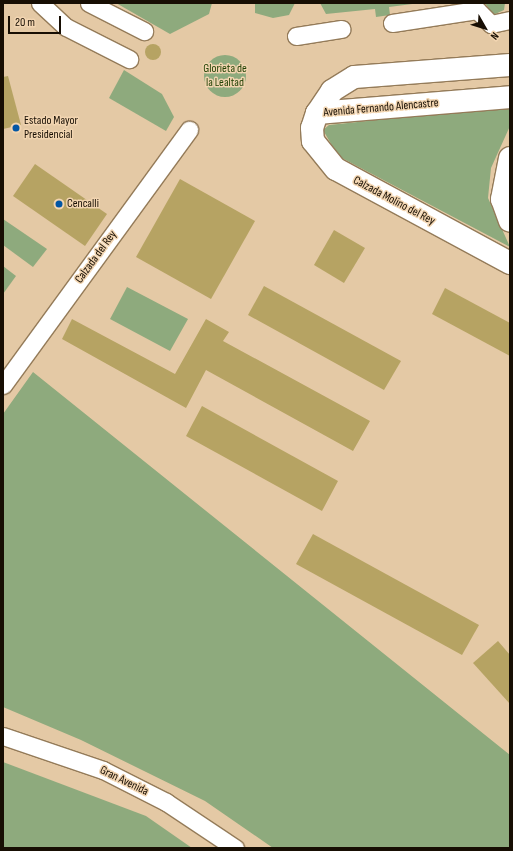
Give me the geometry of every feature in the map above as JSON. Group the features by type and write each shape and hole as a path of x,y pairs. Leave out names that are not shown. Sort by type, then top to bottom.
{"street":[{"path":"40,3 66,27 129,59"},
{"path":"89,3 144,31"},
{"path":"392,23 474,7 492,24 510,20"},
{"path":"296,36 341,29"},
{"name":"Avenida Fernando Alencastre","path":"317,113 332,91 354,77 510,65"},
{"name":"Avenida Fernando Alencastre","path":"317,113 510,97"},
{"name":"Calzada Molino del Rey","path":"317,113 312,128 314,141 336,169 510,263"},
{"name":"Calzada del Rey","path":"3,385 189,130"},
{"path":"510,158 502,199 510,221"},
{"name":"Gran Avenida","path":"3,736 103,770 166,802 235,848"}],"green space":[{"path":"116,3 212,3 209,14 170,34"},
{"path":"255,3 295,3 289,15 273,18 255,13"},
{"path":"320,3 420,3 389,7 390,15 376,17 375,9 326,14"},
{"path":"485,3 505,3 504,10 493,15"},
{"name":"Glorieta de la Lealtad","path":"221,55 229,55 240,61 246,72 246,80 240,91 229,97 221,97 210,91 204,80 204,72 210,61"},
{"path":"124,70 162,94 174,117 166,131 109,98"},
{"path":"510,106 510,126 491,168 488,198 510,247 338,156 323,130 329,125"},
{"path":"3,219 47,249 33,267 3,245"},
{"path":"3,266 16,276 3,294"},
{"path":"127,287 188,319 170,351 110,319"},
{"path":"33,372 510,755 510,848 273,848 205,801 81,740 3,707 3,414"},
{"path":"3,762 146,816 192,848 3,848"}],"building":[{"path":"153,44 159,46 161,52 159,58 153,60 147,58 145,52 147,46"},
{"path":"8,76 21,125 3,129 3,77"},
{"path":"35,164 107,214 85,246 13,196"},
{"path":"180,179 255,221 211,299 136,257"},
{"path":"334,230 365,248 344,283 314,265"},
{"path":"264,286 401,361 384,390 248,315"},
{"path":"445,288 510,323 510,356 432,314"},
{"path":"72,319 175,374 206,319 229,332 223,341 370,421 353,451 206,370 186,408 62,339"},
{"path":"202,406 338,481 322,511 186,436"},
{"path":"313,534 479,625 462,655 296,564"},
{"path":"498,641 510,655 510,704 473,663"}],"place":[{"name":"Estado Mayor Presidencial","path":"16,128"},
{"name":"Cencalli","path":"59,204"}]}
